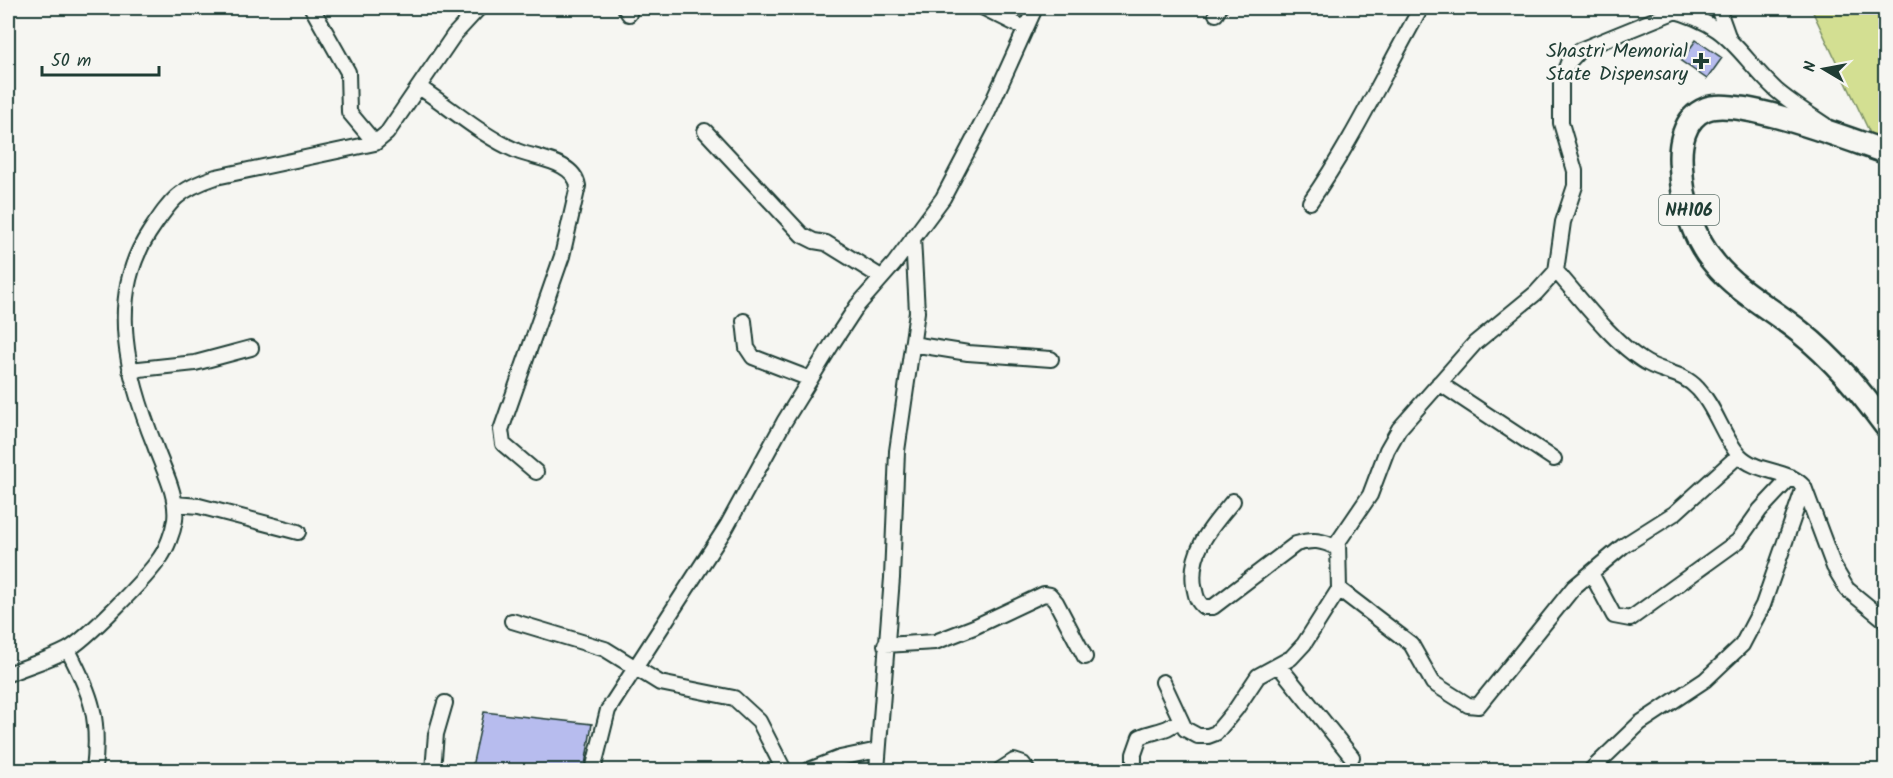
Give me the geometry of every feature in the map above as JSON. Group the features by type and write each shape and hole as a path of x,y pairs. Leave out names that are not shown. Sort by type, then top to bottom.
{"highway":[{"name":"NH106","path":"1886,152 1755,111 1731,107 1711,107 1695,116 1687,127 1682,141 1681,182 1698,240 1715,265 1736,285 1827,354 1886,426"}],"street":[{"path":"312,8 348,72 349,112 375,143"},
{"path":"459,8 469,18"},
{"path":"8,674 68,650 132,590 160,557 175,521 176,504 143,417 126,359 124,298 140,246 171,199 193,184 216,177 359,149 375,143 387,133 454,35 479,8"},
{"path":"984,8 1026,29"},
{"path":"593,771 608,710 727,526 810,379 857,306 913,238 958,172 1035,8"},
{"path":"1310,202 1341,158 1383,75 1421,8"},
{"path":"1718,8 1728,36"},
{"path":"1163,681 1185,729 1198,736 1216,733 1236,709 1258,676 1291,658 1304,644 1339,589 1337,548 1370,495 1392,440 1475,343 1536,293 1556,271 1563,222 1575,186 1575,171 1561,123 1559,102 1561,81 1568,63 1580,50 1670,9 1703,20 1728,36 1779,92 1844,138"},
{"path":"419,87 497,140 516,150 563,166 577,178 578,186 562,256 501,430 503,444 536,472"},
{"path":"705,131 801,235 813,242 826,243 881,277"},
{"path":"877,771 892,578 897,451 918,288 913,238"},
{"path":"1556,271 1628,350 1654,367 1687,378 1699,389 1740,455 1760,468 1791,477 1804,487 1834,567 1847,589 1886,621"},
{"path":"744,321 747,348 753,357 810,379"},
{"path":"912,344 968,353 1051,359"},
{"path":"130,370 195,363 250,348"},
{"path":"1439,383 1554,459"},
{"path":"1339,589 1412,644 1433,683 1474,706 1482,703 1574,587 1623,546 1675,513 1740,455"},
{"path":"1591,573 1614,616 1630,619 1738,541 1760,510 1791,477"},
{"path":"1592,771 1640,723 1705,680 1742,645 1763,605 1804,487"},
{"path":"1233,501 1204,536 1198,549 1193,580 1196,597 1204,607 1213,607 1296,544 1312,539 1326,542 1337,548"},
{"path":"176,504 199,506 298,532"},
{"path":"885,645 935,642 974,627 1044,594 1050,595 1056,602 1085,657"},
{"path":"512,621 605,649 637,666 660,683 721,694 743,704 759,721 784,771"},
{"path":"68,650 94,708 98,740 94,771"},
{"path":"1279,666 1352,757"},
{"path":"434,771 436,734 445,703"},
{"path":"1134,771 1134,754 1140,737 1150,732 1167,730 1179,720"},
{"path":"809,771 840,758 878,750"},
{"path":"1000,771 1014,761 1023,764 1027,771"}],"green space":[{"path":"1811,8 1885,8 1885,165"}],"building":[{"path":"1696,40 1722,58 1707,79 1681,61"},
{"path":"484,712 592,724 584,771 471,771"}],"place":[{"name":"Shastri Memorial State Dispensary","path":"1701,61"}]}
